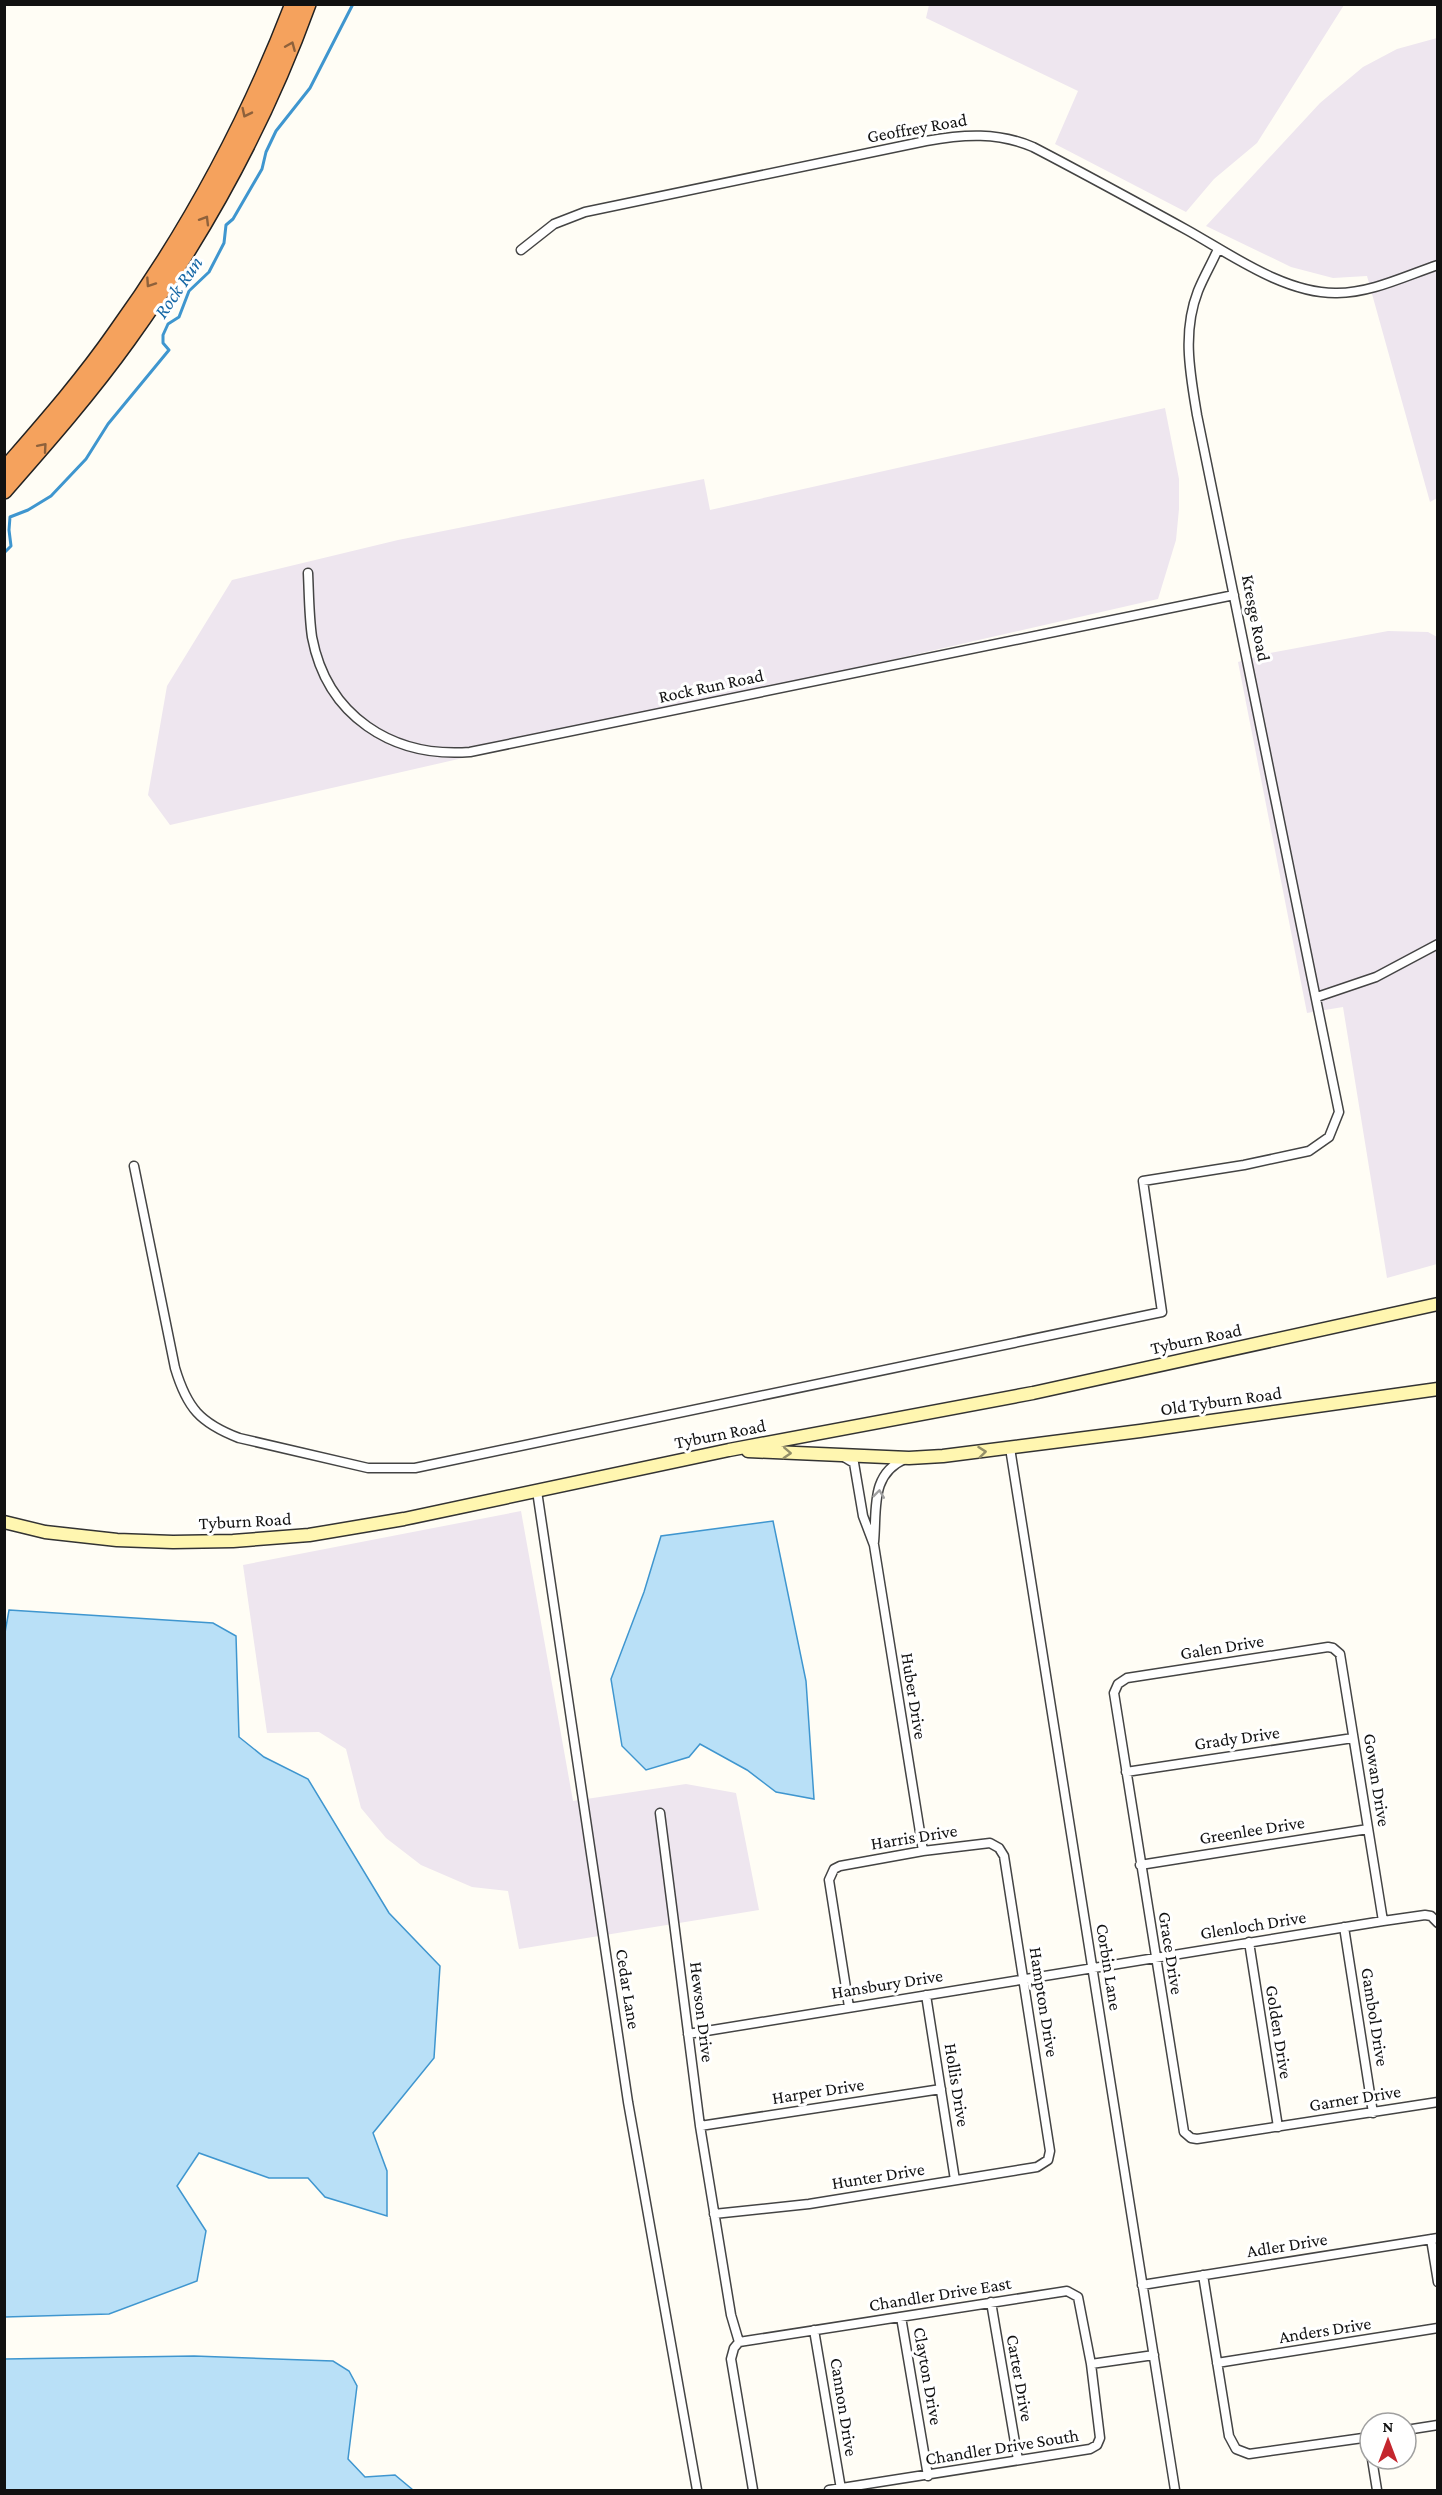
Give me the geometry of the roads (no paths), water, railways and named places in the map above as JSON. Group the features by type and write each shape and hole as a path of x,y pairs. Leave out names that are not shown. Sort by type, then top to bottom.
{"highway":[{"path":"4,470 95,361 174,247 233,142 293,4"},
{"path":"4,491 106,369 150,309 190,246 257,122 308,4"}],"main road":[{"name":"Tyburn Road","path":"4,1522 45,1532 117,1540 233,1541 309,1535 404,1519 729,1450 1033,1392 1437,1304"},
{"name":"Old Tyburn Road","path":"729,1450 909,1458 1010,1448 1437,1389"}],"street":[{"name":"Geoffrey Road","path":"521,250 554,224 585,212 927,141 978,135 1016,140 1033,147 1218,249 1305,289 1336,293 1366,290 1437,265"},
{"name":"Kresge Road","path":"134,1166 175,1368 185,1393 202,1420 216,1429 239,1438 379,1470 415,1468 1162,1312 1143,1181 1244,1165 1303,1152 1329,1137 1339,1118 1317,997 1197,415 1188,345 1198,290 1218,249"},
{"name":"Rock Run Road","path":"308,573 312,637 317,657 335,693 357,718 385,738 422,751 438,753 470,752 1234,595"},
{"path":"1317,997 1376,977 1437,944"},
{"name":"Corbin Lane","path":"1010,1448 1051,1694 1175,2490"},
{"name":"Huber Drive","path":"841,1456 849,1458 854,1463 863,1516 874,1545 923,1851"},
{"name":"Huber Drive","path":"874,1545 881,1479 891,1467 909,1458"},
{"name":"Cedar Lane","path":"537,1491 628,2102 697,2490"},
{"name":"Galen Drive","path":"1118,1684 1127,1678 1333,1648"},
{"name":"Gowan Drive","path":"1333,1648 1340,1654 1383,1921"},
{"name":"Grace Drive","path":"1118,1684 1114,1693 1184,2132 1191,2138 1197,2139 1278,2127"},
{"name":"Grady Drive","path":"1126,1772 1353,1738"},
{"name":"Hewson Drive","path":"660,1813 700,2127 731,2315 739,2342"},
{"name":"Greenlee Drive","path":"1140,1865 1368,1828"},
{"name":"Harris Drive","path":"849,2007 829,1880 834,1869 923,1851 990,1843 999,1848"},
{"name":"Hampton Drive","path":"999,1848 1004,1856 1050,2151 1046,2162"},
{"name":"Glenloch Drive","path":"1092,1967 1428,1915 1437,1923"},
{"name":"Gambol Drive","path":"1344,1927 1373,2113"},
{"name":"Golden Drive","path":"1249,1942 1278,2127"},
{"name":"Hansbury Drive","path":"688,2034 1092,1967"},
{"name":"Hollis Drive","path":"926,1995 955,2180"},
{"name":"Harper Drive","path":"700,2127 941,2089"},
{"name":"Garner Drive","path":"1278,2127 1437,2102"},
{"name":"Hunter Drive","path":"714,2214 809,2204 1037,2167 1046,2162"},
{"path":"1434,2238 1437,2282"},
{"name":"Adler Drive","path":"1142,2285 1434,2238"},
{"path":"1203,2275 1232,2444 1239,2451 1249,2454 1358,2439"},
{"name":"Chandler Drive East","path":"739,2342 1067,2291 1079,2300 1091,2364"},
{"name":"Carter Drive","path":"991,2302 1017,2460"},
{"name":"Clayton Drive","path":"901,2317 928,2476"},
{"name":"Anders Drive","path":"1217,2363 1437,2328"},
{"name":"Cannon Drive","path":"814,2330 841,2488"},
{"path":"739,2342 734,2348 731,2359 753,2490"},
{"path":"1091,2364 1154,2355"},
{"name":"Chandler Drive South","path":"829,2490 1090,2449 1097,2445 1100,2438 1091,2364"},
{"path":"1418,2428 1437,2424"},
{"path":"1374,2471 1377,2490"},
{"path":"903,2479 905,2490"}],"water":[{"path":"773,1521 806,1681 814,1799 776,1792 747,1770 700,1744 689,1757 646,1770 622,1746 611,1679 644,1592 661,1536"},
{"path":"9,1610 213,1623 236,1636 239,1737 264,1757 308,1779 389,1913 440,1966 434,2058 373,2133 387,2171 387,2216 325,2197 308,2178 269,2178 199,2153 177,2186 206,2231 197,2281 109,2314 5,2317 4,1638"},
{"path":"194,2356 333,2361 349,2371 357,2386 348,2459 365,2477 395,2475 413,2490 5,2490 5,2359"}],"waterway":[{"name":"Rock Run","path":"4,553 11,546 10,517 28,510 51,496 86,459 108,424 169,350 163,343 163,335 168,324 179,317 189,291 209,272 224,243 226,225 233,219 262,169 266,152 276,131 310,88 353,4"}]}
